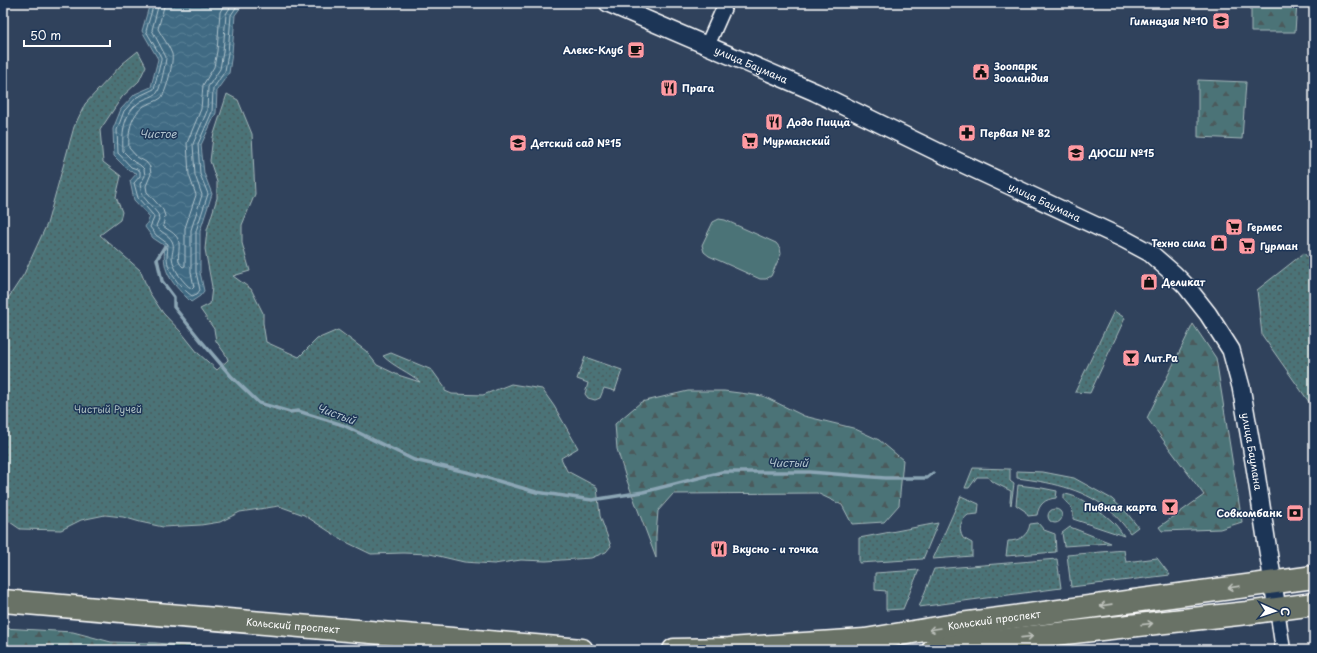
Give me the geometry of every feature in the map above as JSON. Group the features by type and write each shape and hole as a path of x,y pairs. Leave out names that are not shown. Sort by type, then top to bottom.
{"main road":[{"name":"Кольский проспект","path":"674,650 728,649 865,640 961,624 1314,577"},
{"name":"Кольский проспект","path":"3,601 582,650"},
{"name":"Кольский проспект","path":"933,650 974,643 1314,604"}],"street":[{"name":"улица Баумана","path":"608,3 815,92 942,154 1124,239 1150,253 1174,274 1195,296 1232,350 1241,387 1253,452 1277,609"},
{"path":"707,46 726,3"},
{"path":"1277,609 1283,650"}],"green space":[{"path":"1251,3 1297,3 1295,32 1251,32"},
{"name":"Чистый Ручей","path":"138,51 146,66 139,81 122,97 100,130 103,162 121,176 116,197 122,212 120,220 100,235 140,270 149,292 163,313 198,353 217,370 228,360 216,341 214,329 200,309 210,304 212,287 205,249 207,230 217,198 217,182 210,161 213,137 227,94 238,100 252,134 255,194 242,225 242,243 250,271 233,276 251,289 263,313 266,342 299,357 317,339 338,330 366,351 377,365 398,375 420,382 383,356 391,353 432,370 445,388 445,391 452,394 483,395 511,384 542,389 554,406 578,448 561,458 567,471 597,487 600,516 611,546 606,552 591,558 546,561 521,560 494,564 464,562 430,554 371,554 344,541 304,515 279,506 240,512 220,522 201,525 163,527 123,517 105,515 81,520 61,530 20,529 4,518 3,306 24,274 47,224 74,127 85,104 122,64"},
{"path":"1198,80 1246,82 1242,139 1198,137"},
{"path":"719,219 725,220 776,243 780,248 781,254 771,276 766,279 760,279 709,256 704,252 702,245 713,222"},
{"path":"1304,253 1314,265 1314,409 1262,335 1257,290"},
{"path":"1114,311 1125,318 1090,393 1075,392"},
{"path":"1193,324 1216,358 1242,522 1220,529 1162,531 1159,527 1204,495 1147,418"},
{"path":"585,357 622,370 615,391 604,388 600,398 595,400 588,398 585,394 588,383 577,379"},
{"path":"688,391 724,391 763,396 804,416 853,428 879,440 903,460 899,505 884,522 852,524 842,505 817,493 673,494 658,511 656,558 626,478 617,449 615,424 641,402"},
{"path":"973,468 1010,469 1010,481 1014,484 1011,505 1011,491 991,481 988,477 977,477 969,488 965,488"},
{"path":"1017,471 1043,472 1074,478 1112,499 1127,513 1138,527 1130,533 1107,508 1097,501 1086,495 1064,487 1017,478"},
{"path":"1018,485 1057,491 1056,498 1043,503 1039,508 1037,515 1028,516 1025,511 1016,505"},
{"path":"1064,494 1084,501 1104,514 1114,523 1124,536 1073,519 1073,513 1070,506 1064,500"},
{"path":"961,496 979,504 978,514 968,515 963,520 960,528 963,538 972,543 972,556 933,559"},
{"path":"1052,509 1058,509 1062,513 1062,519 1058,523 1052,523 1048,519 1048,513"},
{"path":"938,523 923,559 859,563 859,538"},
{"path":"1038,523 1044,530 1055,534 1056,552 1006,556 1008,541 1019,539 1025,535 1030,524"},
{"path":"1070,527 1111,543 1064,546 1062,533"},
{"path":"1124,550 1126,562 1157,558 1170,575 1071,587 1067,555"},
{"path":"1057,559 1061,588 919,607 934,569"},
{"path":"919,570 903,609 886,610 886,591 875,590 875,573"},
{"path":"3,628 73,632 111,642 155,643 248,650 3,650"}],"water":[{"name":"Чистое","path":"150,3 244,3 235,15 229,73 217,90 216,113 201,145 204,173 212,194 200,231 200,272 204,291 200,296 191,302 174,283 167,271 164,255 165,246 153,238 145,227 150,217 134,200 130,181 137,173 129,171 114,156 113,129 121,109 135,94 151,87 158,59 142,31"}],"waterway":[{"name":"Чистый","path":"165,246 157,259 162,281 174,297 174,307 231,376 259,403 290,412 298,411 343,425 414,460 471,473 536,492 592,500 643,492 722,472 810,472 885,478 927,478 933,473"}],"place":[{"name":"Гимназия №10","path":"1221,21"},
{"name":"Алекс-Клуб","path":"636,50"},
{"name":"Зоопарк Зооландия","path":"981,72"},
{"name":"Прага","path":"669,88"},
{"name":"Додо Пицца","path":"774,122"},
{"name":"Первая № 82","path":"967,133"},
{"name":"Мурманский","path":"750,141"},
{"name":"Детский сад №15","path":"518,143"},
{"name":"ДЮСШ №15","path":"1076,153"},
{"name":"Гермес","path":"1234,227"},
{"name":"Техно сила","path":"1219,243"},
{"name":"Гурман","path":"1247,246"},
{"name":"Деликат","path":"1149,282"},
{"name":"Лит.Ра","path":"1131,358"},
{"name":"Пивная карта","path":"1170,507"},
{"name":"Совкомбанк","path":"1295,513"},
{"name":"Вкусно - и точка","path":"719,549"}]}
